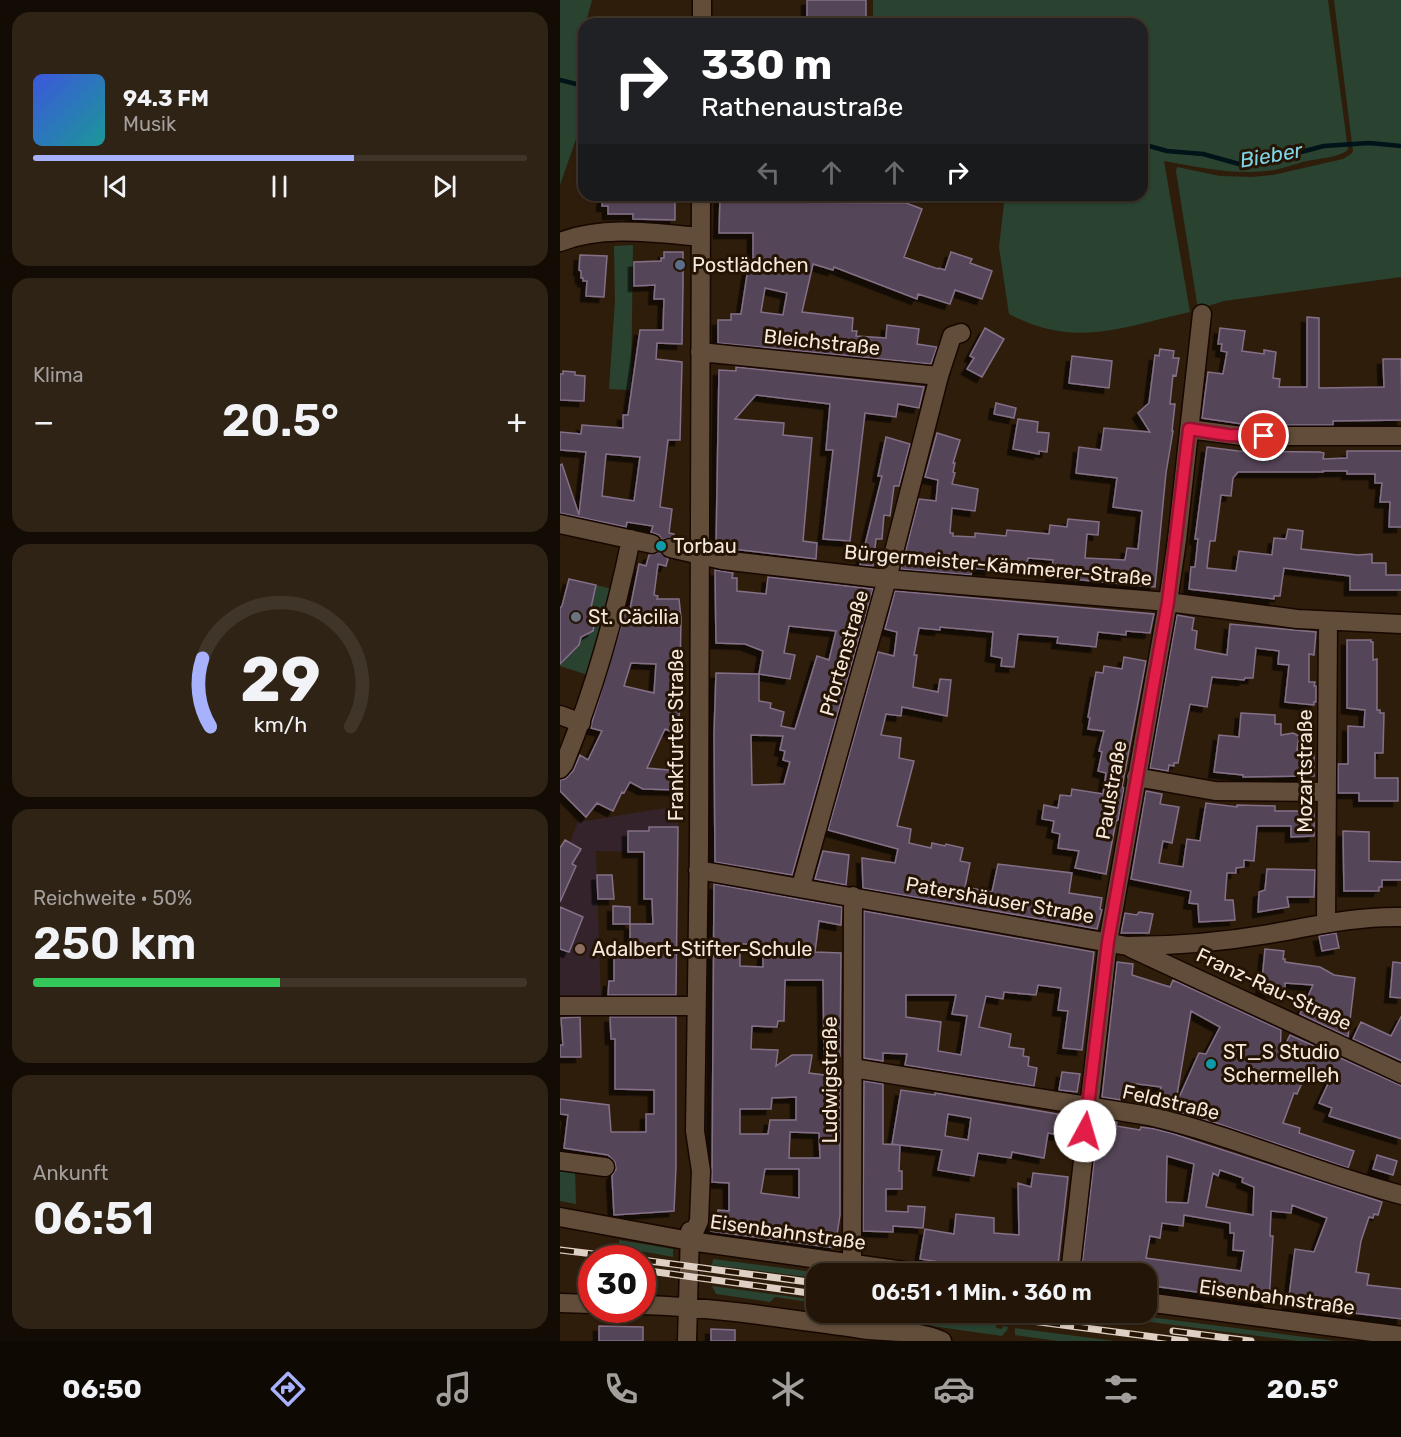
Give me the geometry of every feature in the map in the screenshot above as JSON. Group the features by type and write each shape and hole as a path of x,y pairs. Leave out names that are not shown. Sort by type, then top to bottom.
{"street":[{"path":"702,0 702,18"},
{"name":"Frankfurter Straße","path":"687,1341 691,1207 688,1194 688,1170 695,1131 701,201"},
{"path":"560,242 584,234 600,232 701,237"},
{"name":"Paulstraße","path":"1071,1263 1108,942 1168,602 1202,314"},
{"name":"Pfortenstraße","path":"801,886 887,579 939,376 952,336 961,333"},
{"name":"Bleichstraße","path":"700,352 939,376"},
{"path":"1189,429 1242,436 1402,436"},
{"path":"560,524 652,544"},
{"path":"560,769 581,723 609,637 631,539"},
{"name":"Bürgermeister-Kämmerer-Straße","path":"670,548 722,560 887,579 1168,602 1250,614 1328,621 1402,624"},
{"name":"Mozartstraße","path":"1326,922 1328,621"},
{"path":"560,715 581,723"},
{"path":"1136,777 1215,791 1327,792"},
{"name":"Patershäuser Straße","path":"698,870 801,886 1127,946 1180,945 1357,918 1402,917"},
{"name":"Ludwigstraße","path":"852,1263 853,896"},
{"name":"Franz-Rau-Straße","path":"1127,946 1402,1074"},
{"path":"560,1006 696,1006"},
{"name":"Feldstraße","path":"852,1068 1150,1116 1192,1127 1354,1182 1402,1195"},
{"path":"560,1161 605,1167"},
{"name":"Eisenbahnstraße","path":"560,1217 690,1241 845,1263"},
{"name":"Eisenbahnstraße","path":"1157,1303 1402,1336"},
{"path":"560,1304 578,1304"},
{"path":"656,1305 688,1306 912,1341"},
{"path":"880,1335 922,1333 942,1341"}],"shaded area":[{"name":"Adalbert-Stifter-Schule","path":"678,806 678,853 596,851 601,1000 560,1000 560,848 565,840 570,842 578,822"}],"green space":[{"path":"560,0 592,0 587,18 578,18 578,133 560,185"},
{"path":"873,0 1328,0 1348,150 1333,156 1253,172 1215,170 1164,161 1190,312 1099,332 1056,331 1033,325 1009,314 999,247 1004,201 1148,201 1148,18 873,18"},
{"path":"1334,0 1401,0 1401,277 1224,301 1198,309 1177,167 1220,176 1252,177 1273,175 1343,159 1353,151"},
{"path":"633,245 631,390 609,389 615,301 614,246"},
{"path":"596,585 612,589 591,676 560,666 560,650 571,654 579,647 581,637 584,638 593,630 590,612"},
{"path":"560,1167 575,1169 576,1204 560,1201"},
{"path":"619,1240 649,1245 619,1245"},
{"path":"656,1246 673,1249 673,1257 656,1254"},
{"path":"713,1259 806,1271 806,1277 712,1265"},
{"path":"712,1286 806,1299 806,1302 775,1297 770,1302 716,1294"},
{"path":"1157,1318 1335,1341 1297,1341 1157,1323"},
{"path":"981,1323 996,1325 996,1328 1002,1329 1003,1326 1008,1327 1002,1336 918,1324"},
{"path":"1015,1328 1115,1341 1058,1341 1015,1335"}],"building":[{"path":"807,0 866,0 866,18 807,18"},
{"path":"602,201 675,201 675,220 633,219 633,214 608,214 608,206 602,206"},
{"path":"720,201 906,203 922,209 904,257 945,270 951,252 972,259 970,263 992,271 982,299 955,290 950,304 918,294 917,299 834,267 833,270 813,264 802,312 853,318 852,331 857,331 856,336 886,338 887,325 919,329 917,344 937,347 931,364 718,343 718,320 731,320 731,314 741,314 749,262 753,263 753,233 719,233","holes":["765,288 787,293 783,315 761,312"]},
{"path":"664,252 683,252 682,344 657,343 656,359 682,362 680,440 668,440 660,507 672,509 669,533 674,534 673,537 662,540 659,535 651,532 653,526 627,522 626,527 560,513 560,465 562,464 579,515 586,452 560,450 560,432 581,434 582,425 623,428 623,415 628,415 640,330 663,330 664,299 654,299 655,285 634,286 634,262 661,261 661,258 664,258","holes":["606,454 640,457 634,501 602,496"]},
{"path":"580,255 607,256 604,297 586,296 587,281 583,281 579,270"},
{"path":"1307,317 1319,318 1319,388 1384,387 1383,359 1401,359 1402,420 1333,421 1333,425 1249,425 1202,418 1208,372 1223,374 1227,352 1221,351 1222,344 1218,344 1220,328 1245,331 1242,351 1264,354 1264,350 1276,352 1273,378 1280,379 1279,387 1307,387"},
{"path":"985,328 1004,339 982,377 967,369 974,358 970,356"},
{"path":"1160,349 1174,351 1173,358 1179,358 1176,376 1173,375 1170,404 1175,404 1173,431 1166,473 1155,587 1051,577 1053,560 1028,558 1027,563 991,560 990,570 972,568 971,575 901,569 919,499 936,501 938,480 925,477 937,433 960,440 953,463 955,463 953,472 955,473 952,484 978,489 975,511 952,508 950,533 953,533 953,536 975,537 975,533 1006,536 1007,530 1049,534 1050,525 1067,527 1068,519 1099,522 1098,535 1087,534 1085,558 1125,560 1127,548 1138,549 1142,511 1113,507 1117,478 1076,473 1079,447 1101,450 1104,428 1150,432 1138,413 1149,403 1155,355 1159,356"},
{"path":"1072,356 1112,361 1109,388 1069,383"},
{"path":"736,367 924,387 919,408 898,404 896,417 865,413 850,541 823,539 833,450 826,450 830,404 756,395 735,419 784,423 783,435 812,438 803,541 817,543 816,559 716,547 719,370 736,371"},
{"path":"563,371 585,376 584,401 560,400 560,374 563,374"},
{"path":"996,403 1016,408 1014,418 994,414"},
{"path":"1018,419 1038,422 1037,432 1049,433 1047,452 1039,451 1039,454 1013,449"},
{"path":"886,437 910,444 899,486 894,486 890,516 884,515 882,539 876,539 873,566 860,565 882,476 878,476"},
{"path":"1207,447 1238,451 1320,452 1324,453 1323,459 1347,458 1347,451 1402,451 1402,527 1389,527 1390,502 1380,502 1382,483 1375,483 1375,474 1347,474 1347,471 1238,472 1233,478 1231,496 1221,495 1215,541 1210,541 1207,568 1236,571 1239,551 1272,555 1274,538 1286,539 1288,529 1303,531 1301,549 1358,555 1372,554 1372,563 1386,563 1386,575 1402,575 1402,590 1350,590 1350,576 1284,568 1280,596 1274,596 1274,599 1189,589 1191,567 1195,567 1198,539 1195,539"},
{"path":"660,552 668,559 666,566 658,564 654,595 658,596 657,599 679,599 681,618 679,735 665,729 647,768 679,771 679,790 643,789 630,782 624,793 622,792 613,811 597,803 586,817 560,791 560,780 565,779 573,771 580,755 588,760 602,731 591,728 592,722 625,613 629,614 639,564 646,566 649,555","holes":["631,663 656,664 654,693 624,686"]},
{"path":"715,570 733,573 732,578 737,578 737,591 766,594 768,577 873,589 792,875 715,862 716,673 759,674 763,651 745,644 716,643","holes":["789,626 836,631 829,660 817,656 795,729 781,726 784,712 770,708 771,703 759,701 759,674 790,679 795,655 784,653","751,735 783,736 780,750 785,751 783,760 790,762 784,784 752,785"]},
{"name":"St. Cäcilia","path":"569,579 596,585 590,612 595,621 593,631 581,637 579,645 560,664 560,608"},
{"path":"895,591 1154,614 1150,633 1126,631 1126,635 1098,632 1096,647 1057,643 1058,637 1018,634 1014,667 1001,666 1002,658 991,656 993,632 940,627 940,630 919,628 914,655 917,655 913,687 938,692 940,679 951,680 947,716 902,707 901,716 886,714 881,735 901,738 899,758 914,761 897,826 911,829 909,843 931,848 932,843 963,848 960,861 970,863 965,887 992,892 998,864 1072,873 1069,893 1102,898 1100,909 1102,910 1097,929 863,888 862,858 895,863 898,849 828,830 878,652 894,656 897,632 885,629"},
{"path":"1177,615 1194,618 1192,630 1197,631 1195,649 1227,655 1230,624 1316,632 1314,655 1309,654 1309,682 1315,682 1316,702 1314,705 1285,702 1289,665 1278,664 1279,651 1256,648 1253,678 1244,680 1212,677 1207,707 1190,704 1178,763 1174,763 1174,766 1169,765 1168,771 1150,768"},
{"path":"1347,640 1371,640 1373,642 1373,660 1377,659 1377,710 1384,713 1383,753 1375,753 1375,778 1398,778 1398,801 1359,801 1359,793 1338,793 1338,764 1348,764 1348,726 1364,727 1365,710 1347,708"},
{"path":"1124,657 1146,661 1118,820 1106,874 1075,868 1079,851 1058,848 1060,834 1052,832 1054,821 1042,819 1044,805 1058,808 1060,795 1071,796 1072,789 1103,794 1106,773 1098,771 1102,752 1099,751 1104,731 1088,729 1090,718 1088,717 1096,672 1103,673 1104,666 1122,669"},
{"path":"1241,713 1275,715 1275,724 1281,724 1281,735 1293,733 1299,736 1297,750 1301,750 1301,753 1314,753 1314,776 1243,777 1243,775 1214,772 1219,735 1239,737"},
{"path":"1146,791 1162,794 1160,804 1179,807 1172,843 1163,841 1159,863 1183,867 1187,839 1200,841 1206,803 1237,807 1237,805 1275,806 1275,811 1314,811 1314,836 1291,837 1291,826 1257,826 1254,861 1244,860 1244,867 1236,868 1236,873 1227,873 1225,900 1233,900 1235,920 1199,922 1198,904 1189,903 1191,891 1131,879"},
{"path":"649,827 678,827 676,995 608,995 609,981 614,981 614,949 630,949 630,924 653,924 652,899 644,899 644,852 628,852 628,831 649,831"},
{"path":"1343,831 1369,832 1369,861 1402,862 1402,880 1382,880 1382,887 1379,887 1379,891 1344,891"},
{"path":"565,840 581,849 572,864 576,866 560,902 560,848"},
{"path":"823,851 849,855 846,885 815,879"},
{"path":"1267,869 1315,870 1314,897 1287,897 1289,907 1258,912 1259,892 1265,890"},
{"path":"597,875 612,875 614,899 598,899"},
{"path":"714,884 842,907 841,925 819,921 815,952 841,953 840,1056 824,1054 823,980 785,980 784,1021 778,1021 777,1027 752,1026 751,1049 778,1050 776,1066 792,1055 812,1055 809,1073 840,1077 840,1215 835,1248 711,1231 713,1213 718,1214 718,1210 729,1211 729,1183 712,1182","holes":["740,944 763,944 763,967 740,966","796,1097 796,1120 770,1120 768,1134 740,1134 740,1109 771,1109 772,1098","790,1132 819,1133 820,1158 789,1158","765,1169 799,1169 799,1198 761,1193"]},
{"path":"613,906 630,907 630,924 613,924"},
{"path":"560,907 583,917 569,952 560,949"},
{"path":"864,911 1094,952 1082,1050 1063,1048 1068,1011 1058,1010 1061,988 1038,985 1036,995 1004,992 1003,999 986,996 979,1027 1011,1034 1009,1047 1024,1049 1023,1056 1029,1057 1028,1066 1037,1068 1034,1086 905,1065 907,1054 883,1053 883,1061 864,1058","holes":["906,995 956,995 952,1014 967,1016 961,1055 938,1051 941,1022 906,1017"]},
{"path":"1139,912 1153,914 1149,933 1121,933 1125,913 1137,915"},
{"path":"1336,933 1339,948 1322,951 1319,936"},
{"path":"1265,949 1284,951 1285,962 1320,967 1334,975 1355,978 1348,1037 1300,1014 1313,985 1285,983 1285,993 1261,991"},
{"path":"1117,962 1133,964 1132,975 1170,987 1173,980 1281,1030 1280,1056 1290,1035 1402,1086 1402,1139 1329,1116 1332,1108 1319,1103 1332,1075 1310,1065 1297,1094 1294,1093 1283,1123 1300,1128 1299,1133 1354,1151 1348,1168 1216,1123 1157,1106 1161,1087 1130,1083 1129,1096 1121,1095 1120,1100 1102,1097","holes":["1191,1011 1220,1027 1206,1054 1199,1053 1177,1102"]},
{"path":"1393,962 1402,963 1402,998 1390,997"},
{"path":"1402,1015 1402,1061 1353,1039 1361,1022 1391,1036"},
{"path":"580,1017 581,1057 560,1057 560,1045 563,1045 561,1018"},
{"path":"610,1017 676,1017 674,1211 614,1215 612,1176 616,1169 615,1162 608,1155 564,1148 568,1115 560,1114 560,1099 609,1105 611,1132 646,1132 646,1114 654,1114 654,1090 615,1089 615,1039 611,1039"},
{"path":"1062,1072 1080,1074 1077,1092 1059,1090"},
{"path":"864,1081 883,1084 883,1144 899,1145 892,1144 901,1090 935,1095 935,1093 1075,1117 1072,1137 1048,1133 1044,1158 1012,1152 1011,1158 978,1153 974,1176 938,1170 942,1150 900,1145 899,1171 902,1171 902,1189 886,1189 886,1211 908,1212 908,1206 925,1207 923,1228 893,1226 893,1232 863,1231","holes":["948,1114 971,1118 968,1140 945,1136"]},
{"path":"1099,1119 1117,1122 1116,1126 1140,1130 1141,1127 1174,1134 1382,1202 1378,1215 1374,1214 1373,1218 1369,1217 1361,1241 1356,1272 1369,1274 1367,1285 1402,1289 1402,1319 1288,1305 1295,1249 1314,1252 1327,1218 1292,1205 1291,1213 1271,1211 1270,1236 1273,1236 1269,1302 1157,1287 1157,1263 1082,1263","holes":["1167,1156 1194,1164 1188,1203 1166,1202","1220,1170 1243,1178 1242,1182 1254,1187 1253,1215 1206,1207 1213,1173 1218,1176","1184,1215 1230,1223 1230,1233 1234,1233 1233,1250 1244,1251 1241,1271 1146,1258 1150,1236 1160,1238 1162,1223 1183,1226"]},
{"path":"1377,1155 1397,1161 1393,1175 1373,1169"},
{"path":"1033,1173 1068,1177 1058,1263 946,1263 920,1259 925,1229 954,1234 956,1214 994,1218 994,1233 1019,1235 1018,1183 1031,1187"},
{"path":"599,1326 643,1327 643,1341 599,1341"},
{"path":"711,1329 735,1330 735,1341 711,1341"}],"waterway":[{"name":"Bieber","path":"560,80 578,84"},
{"name":"Bieber","path":"1148,146 1167,151 1203,154 1239,164 1281,153 1301,152 1324,146 1369,143 1402,146"}],"railway":[{"path":"560,1250 578,1252"},
{"path":"656,1262 806,1282"},
{"path":"656,1272 806,1293"},
{"path":"1047,1323 1185,1341"},
{"path":"1173,1331 1251,1341"}],"place":[{"name":"Postlädchen","path":"680,265"},
{"name":"Torbau","path":"661,546"},
{"name":"St. Cäcilia","path":"576,617"},
{"name":"Adalbert-Stifter-Schule","path":"580,949"},
{"name":"ST_S Studio Schermelleh","path":"1211,1064"}],"route":[{"path":"1085,1131 1108,942 1168,602 1189,429 1214,434 1264,436"}]}
